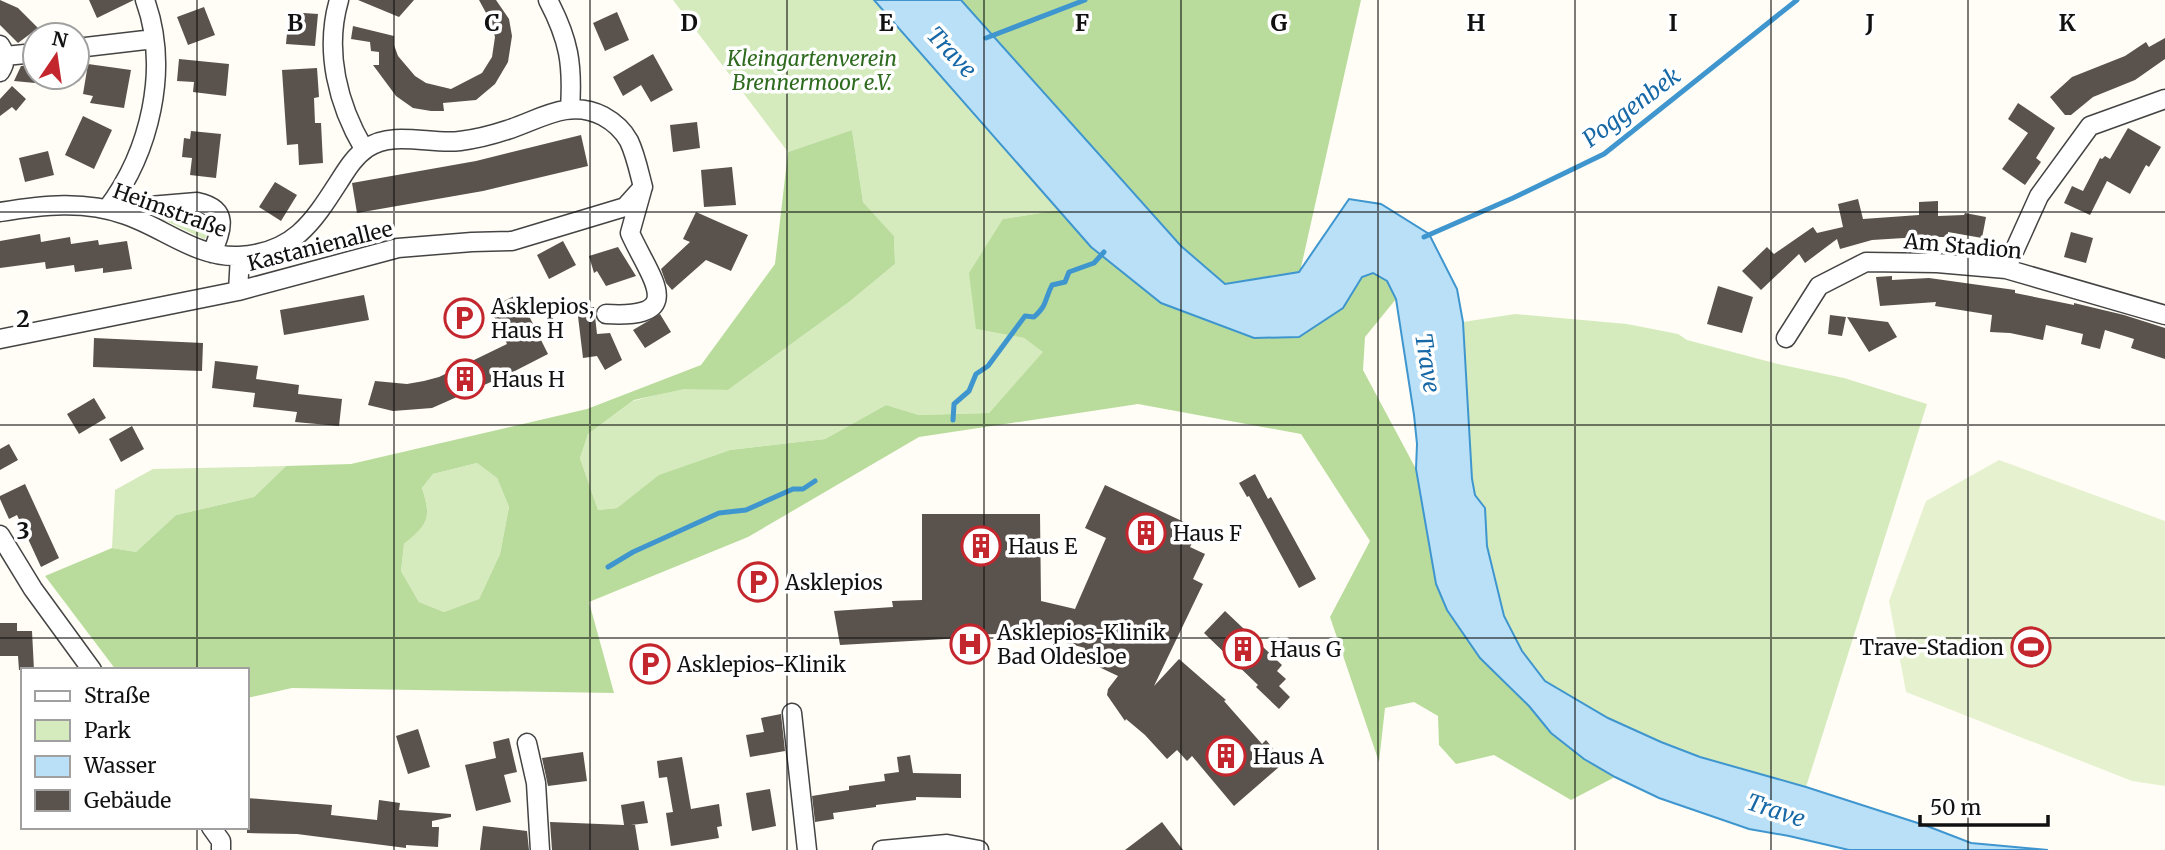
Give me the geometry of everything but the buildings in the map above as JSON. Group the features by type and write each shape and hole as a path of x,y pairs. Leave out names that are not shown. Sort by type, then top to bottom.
{"street":[{"path":"107,209 134,164 148,125 155,83 154,39 145,0"},
{"path":"339,0 334,34 336,80 341,104 364,149 392,139 465,141 507,130 559,110 579,108 595,112 620,129 632,149 643,187 629,233 657,287 657,298 648,311 606,314"},
{"path":"548,0 570,58 572,78 569,109"},
{"path":"91,46 154,39"},
{"path":"2,58 21,55"},
{"path":"2006,269 2039,196 2090,126 2165,99"},
{"name":"Heimstraße","path":"0,212 54,205 107,209 143,222 189,246 212,253 240,256 275,249 302,233 317,217 350,165 364,149"},
{"name":"Kastanienallee","path":"0,340 238,291 398,248 512,241 625,207 643,187"},
{"path":"107,209 197,202 208,204 216,210 221,229 212,253"},
{"path":"238,291 240,256"},
{"name":"Am Stadion","path":"1786,338 1819,286 1866,262 1937,263 2006,269 2165,315"},
{"path":"0,535 33,589 91,668"},
{"path":"792,713 807,850"},
{"path":"527,743 536,783 540,850"},
{"path":"212,829 221,841 221,850"},
{"path":"882,850 947,844 979,850"}],"green space":[{"name":"Kleingartenverein Brennermoor e.V.","path":"673,0 874,0 1059,210 1003,219 976,329 1024,338 1044,352 989,413 919,415 886,405 825,439 730,450 660,475 617,508 598,510 580,458 588,434 633,401 684,388 728,390 849,302 895,264 894,236 863,202 852,130 788,152"},
{"path":"961,0 1361,0 1300,272 1225,284 1182,246"},
{"path":"852,130 863,202 894,236 895,264 849,302 728,390 684,389 634,400 588,434 580,458 598,510 617,508 659,475 730,450 825,439 886,405 919,415 989,413 1043,352 1024,338 976,329 969,273 1003,219 1059,210 1161,303 1343,308 1362,277 1373,273 1387,281 1396,299 1365,337 1363,370 1416,469 1436,583 1551,733 1584,759 1615,777 1571,800 1494,755 1456,764 1439,745 1438,716 1414,702 1385,708 1379,762 1330,617 1370,541 1301,434 1138,404 919,437 748,537 589,602 614,693 292,688 248,698 248,668 114,668 45,576 112,548 136,552 176,515 254,497 286,466 351,464 587,409 701,365 775,264 788,152","holes":["477,463 497,478 509,507 500,554 479,599 444,612 419,602 401,571 404,544 426,520 427,507 422,488 433,474"]},
{"path":"195,209 206,214 212,221 212,230 204,239 147,212"},
{"path":"1515,314 1627,324 1678,334 1687,340 1844,378 1927,404 1806,787 1700,757 1608,718 1545,681 1522,651 1504,616 1487,546 1485,508 1475,495 1472,479 1463,322"},
{"name":"Trave-Stadion","path":"1999,460 2165,521 2165,786 2132,781 1906,692 1889,601 1926,501"},
{"path":"477,463 497,478 509,507 500,554 479,599 444,612 419,602 401,571 404,544 426,520 427,507 422,488 433,474"},
{"path":"286,466 254,497 176,515 136,552 112,548 115,490 153,469"}],"water":[{"name":"Trave","path":"874,0 961,0 1181,246 1225,284 1299,272 1349,199 1381,204 1429,234 1457,289 1463,322 1472,479 1475,495 1485,508 1487,546 1504,616 1522,651 1545,681 1608,718 1700,757 1806,787 1971,843 2048,850 1849,850 1749,829 1659,798 1584,759 1551,733 1529,706 1480,658 1447,610 1436,584 1416,469 1414,415 1396,299 1387,281 1373,273 1362,277 1343,308 1299,337 1254,338 1161,303 1091,247"}],"waterway":[{"path":"986,38 1085,0"},
{"name":"Poggenbek","path":"1424,237 1604,154 1797,0"},
{"path":"953,420 954,404 969,391 976,374 988,366 1025,316 1034,317 1038,313 1052,285 1065,282 1069,272 1094,263 1104,252"},
{"path":"608,567 633,552 719,513 746,510 793,489 803,489 815,481"}],"place":[{"name":"Asklepios, Haus H","path":"464,318"},
{"name":"Haus H","path":"465,379"},
{"name":"Haus F","path":"1146,533"},
{"name":"Haus E","path":"981,546"},
{"name":"Asklepios","path":"758,582"},
{"name":"Asklepios-Klinik Bad Oldesloe","path":"970,644"},
{"name":"Trave-Stadion","path":"2031,647"},
{"name":"Haus G","path":"1243,649"},
{"name":"Asklepios-Klinik","path":"650,664"},
{"name":"Haus A","path":"1226,756"}]}
